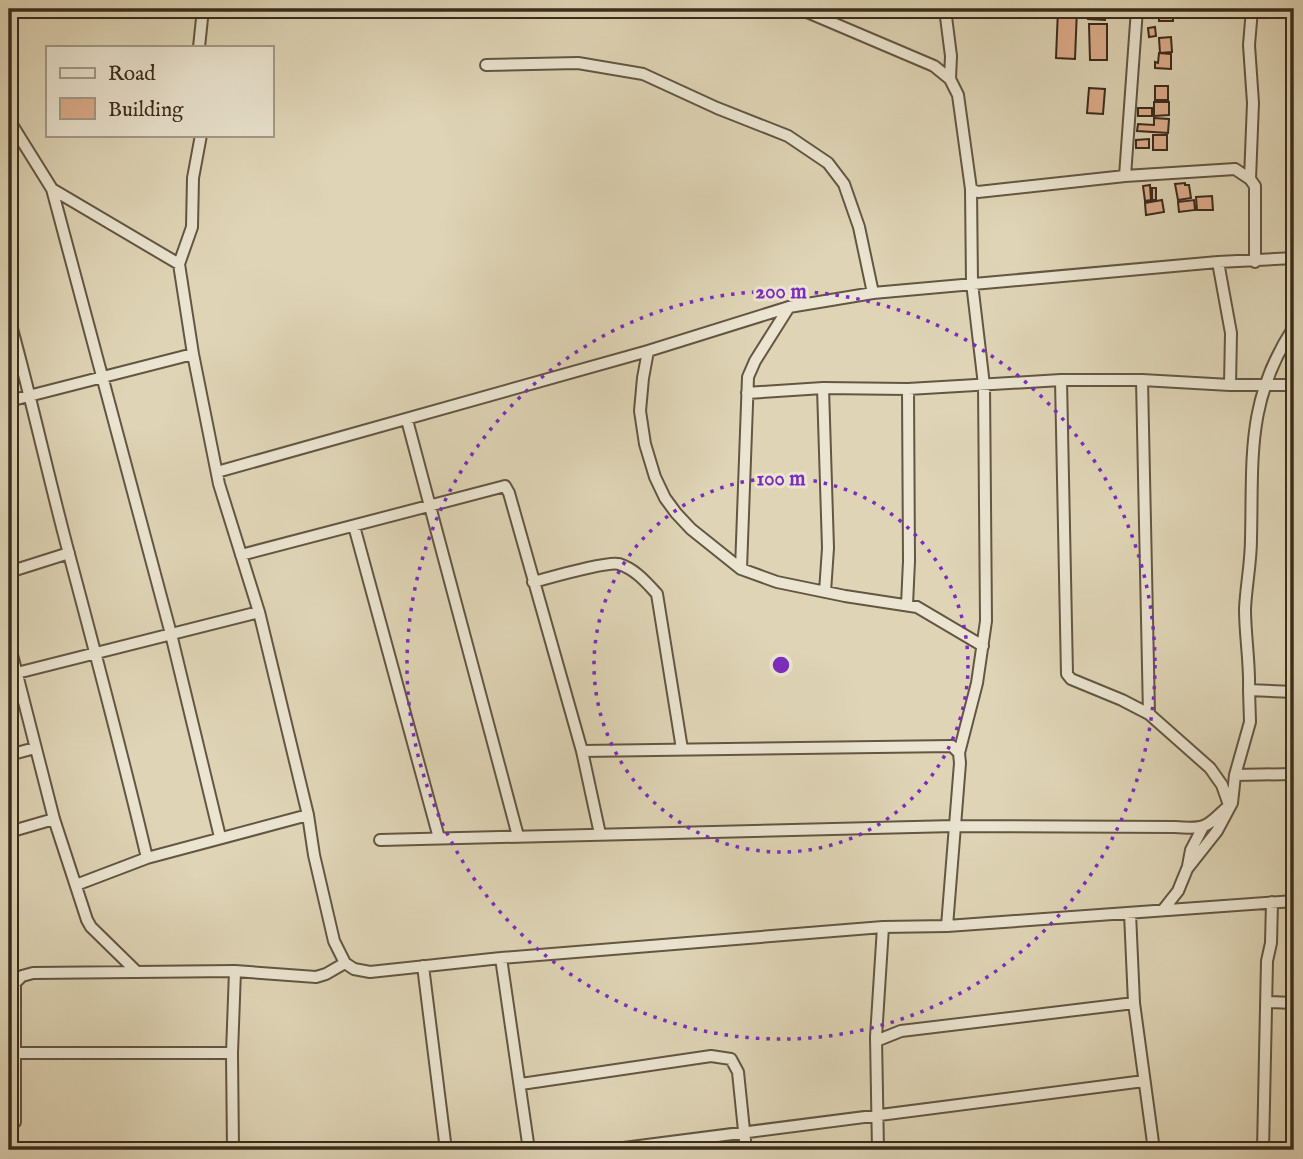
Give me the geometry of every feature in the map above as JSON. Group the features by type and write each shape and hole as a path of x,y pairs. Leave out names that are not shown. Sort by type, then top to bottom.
{"street":[{"path":"199,46 203,9"},
{"path":"800,9 934,66 950,79 958,95 971,189 972,283 984,385 986,621 977,683 959,753 947,926"},
{"path":"945,9 951,56 950,79"},
{"path":"1125,176 1137,9"},
{"path":"1250,179 1254,103 1249,45 1252,9"},
{"path":"1267,9 1285,9"},
{"path":"486,65 578,63 643,74 788,136 828,163 844,184 859,227 873,293"},
{"path":"9,120 52,189 171,634 220,837"},
{"path":"201,136 193,177 192,228 179,264 192,354 217,472 259,612 308,815 314,856 334,941 345,963 354,969 370,972 501,958 883,927 947,926 1294,901"},
{"path":"971,189 978,192 1125,176 1235,169 1255,186 1255,262"},
{"path":"52,189 179,264"},
{"path":"217,472 648,351 789,307 873,293 972,283 1294,258"},
{"path":"1218,262 1231,333 1230,386"},
{"path":"741,569 748,377 789,307"},
{"path":"9,318 97,653 147,858"},
{"path":"1187,869 1217,831 1231,804 1235,775 1250,722 1245,609 1251,542 1252,442 1264,386 1273,361 1294,327"},
{"path":"648,351 640,411 645,444 655,477 676,513 741,569 777,582 917,607 983,646"},
{"path":"9,401 192,354"},
{"path":"1061,380 1065,668 1071,679 1149,714 1210,768 1231,804"},
{"path":"747,393 823,388 908,389 1061,380 1142,380 1230,386 1294,385"},
{"path":"1142,380 1149,714"},
{"path":"823,388 828,548 825,592"},
{"path":"906,605 909,561 908,389"},
{"path":"407,420 518,836"},
{"path":"241,555 505,486 582,751 600,834"},
{"path":"354,526 439,838"},
{"path":"9,572 69,553"},
{"path":"533,582 616,563 641,577 657,594 682,749"},
{"path":"13,674 259,612"},
{"path":"9,643 13,674 54,819 91,927 136,971"},
{"path":"1249,690 1294,692"},
{"path":"582,751 952,746 959,753"},
{"path":"9,755 35,748"},
{"path":"1235,775 1294,774"},
{"path":"380,840 954,826 1198,829 1231,804"},
{"path":"76,885 147,858 308,815"},
{"path":"9,832 54,819"},
{"path":"1163,911 1178,891 1191,850 1203,827"},
{"path":"1263,1150 1267,968 1271,943 1272,902"},
{"path":"1130,914 1134,1003 1154,1150"},
{"path":"878,1150 876,1041 883,927"},
{"path":"501,958 530,1150"},
{"path":"15,1122 15,983 22,976 33,973 235,971 316,977 345,963"},
{"path":"423,965 446,1150"},
{"path":"233,1150 235,971"},
{"path":"1268,1002 1294,1003"},
{"path":"876,1041 901,1031 1134,1003"},
{"path":"14,1053 232,1053"},
{"path":"521,1084 711,1056 731,1059 738,1072 747,1150"},
{"path":"607,1150 1144,1081"}],"building":[{"path":"1058,9 1077,9 1075,59 1056,58"},
{"path":"1089,9 1106,9 1105,20 1088,19"},
{"path":"1159,9 1173,9 1173,21 1159,21"},
{"path":"1089,24 1107,24 1107,60 1090,60"},
{"path":"1155,27 1156,36 1149,37 1148,28"},
{"path":"1171,37 1172,52 1160,53 1159,38"},
{"path":"1159,53 1171,54 1171,69 1155,68"},
{"path":"1155,86 1168,86 1168,100 1155,100"},
{"path":"1089,88 1105,89 1103,114 1087,113"},
{"path":"1154,102 1169,102 1169,115 1154,116"},
{"path":"1138,108 1152,108 1152,116 1138,116"},
{"path":"1154,118 1169,119 1168,133 1137,131 1138,124 1154,125"},
{"path":"1153,135 1167,135 1167,150 1153,150"},
{"path":"1149,139 1149,148 1136,148 1136,140"},
{"path":"1175,184 1189,185 1191,198 1178,200"},
{"path":"1150,185 1151,200 1145,201 1143,186"},
{"path":"1152,188 1156,188 1156,200 1152,200"},
{"path":"1212,196 1213,210 1197,210 1196,197"},
{"path":"1162,200 1164,212 1146,215 1145,203"},
{"path":"1194,200 1195,210 1179,212 1178,202"}]}
